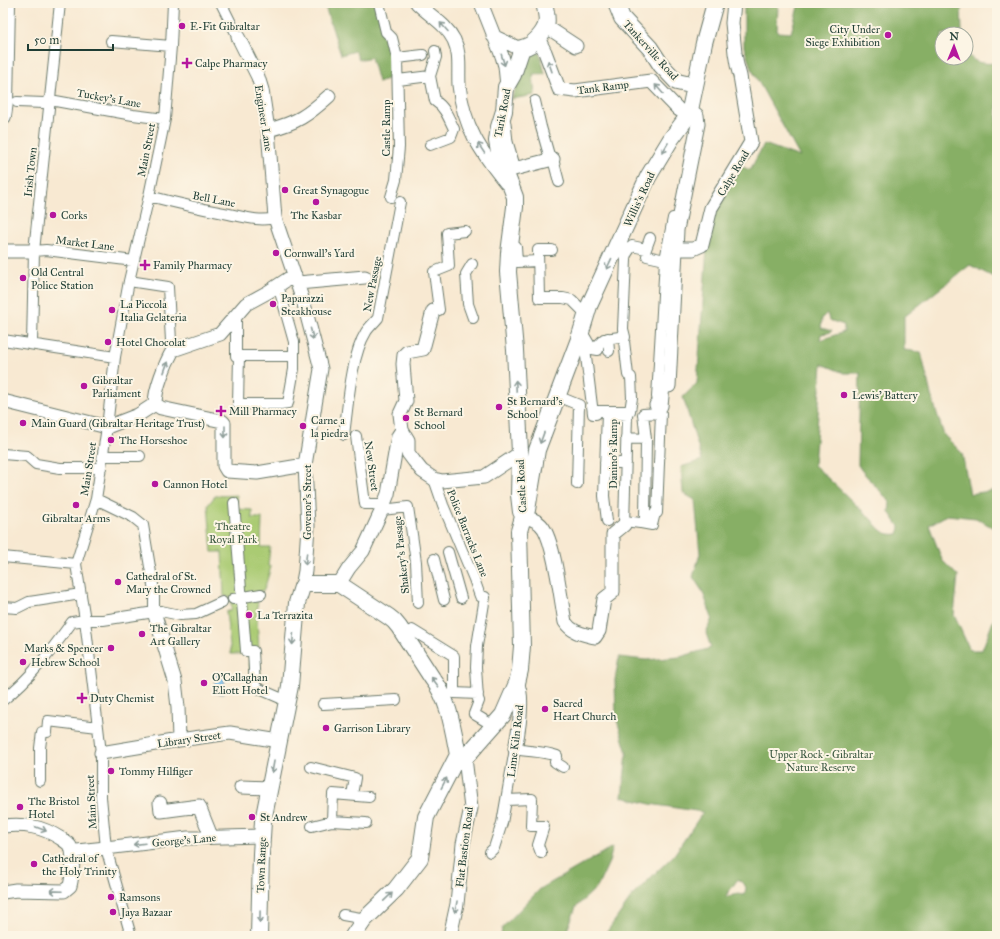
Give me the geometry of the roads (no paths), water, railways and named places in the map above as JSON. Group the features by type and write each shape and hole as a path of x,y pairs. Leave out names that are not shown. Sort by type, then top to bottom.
{"street":[{"path":"3,116 5,102 7,3"},
{"name":"Irish Town","path":"32,344 34,251 60,3"},
{"name":"Main Street","path":"131,936 106,848 101,797 98,727 85,620 76,564 96,499 107,427 115,356 129,281 165,119 173,3"},
{"name":"Engineer Lane","path":"221,3 258,77 262,90 268,130 275,218 296,279"},
{"name":"Castle Ramp","path":"379,3 386,32 392,38 397,58 399,147 396,200"},
{"path":"417,3 446,28 453,39 458,51 459,86 466,121 475,141 514,194"},
{"path":"481,3 505,66 507,86"},
{"path":"494,36 516,47 522,48 530,46 542,32 546,11 544,3"},
{"name":"Tankerville Road","path":"616,3 622,18 650,48 677,82 695,86"},
{"name":"Willis’s Road","path":"523,516 528,504 537,450 583,325 648,177 689,113 704,43 715,3"},
{"name":"Calpe Road","path":"677,249 693,249 702,245 711,208 752,142 740,76 736,65 732,23 734,3"},
{"path":"542,32 576,46"},
{"name":"Tank Ramp","path":"542,32 545,52 559,89 575,90 651,81 674,105 689,113"},
{"path":"111,41 171,46"},
{"name":"Tarik Road","path":"514,194 500,158 497,142 507,86 513,75 522,48"},
{"path":"430,145 451,136 454,129 445,111 435,101 430,76 436,57 435,51"},
{"path":"397,58 423,55"},
{"path":"398,80 430,76"},
{"path":"268,130 300,119 310,113 329,96"},
{"name":"Tuckey's Lane","path":"18,102 44,103 50,100 133,115 165,119"},
{"path":"535,101 549,155 553,158 559,182"},
{"path":"503,112 506,142 514,169 553,158"},
{"path":"642,524 645,521 646,439 643,414 654,408 662,406 663,386 669,386 677,230 699,121 697,114 689,113"},
{"path":"654,408 665,260 675,208 685,189"},
{"name":"Castle Road","path":"353,936 366,919 396,889 420,858 426,817 458,755 494,726 503,715 517,683 522,646 519,531 523,516 519,495 520,453 508,276 511,230 515,207 514,194"},
{"name":"Bell Lane","path":"149,196 201,209 253,219 268,220 275,218"},
{"name":"New Passage","path":"344,435 359,346 366,332 378,318 396,200"},
{"path":"511,230 516,238 517,262 538,262"},
{"path":"465,232 447,233 448,266 434,272 436,310 424,349 407,352 404,356 403,364 406,401 400,414 402,430 408,440 408,453 411,457 422,471 434,479 442,482 484,477 520,453"},
{"path":"593,411 630,411 632,398 631,377 628,375 623,329 625,305 625,256 622,237"},
{"path":"625,256 632,246 646,249 650,238"},
{"name":"Market Lane","path":"34,251 46,250 134,261"},
{"path":"552,250 538,250 539,298 563,298 572,300 583,325 586,340 592,349 598,350 598,346 604,339 620,337 624,341"},
{"path":"3,251 34,251"},
{"path":"647,256 665,260"},
{"path":"472,264 466,274 468,304 473,318"},
{"path":"173,350 220,334 246,304 288,279 365,277"},
{"name":"Govenor's Street","path":"268,791 290,686 297,603 305,571 308,526 305,466 321,369 296,279"},
{"path":"129,281 168,287 171,341 173,350 156,394 155,404"},
{"path":"239,356 238,404 288,403 294,368 294,342 278,286"},
{"path":"236,316 236,356 294,356"},
{"name":"Danino's Ramp","path":"583,325 593,414 603,414 603,421 606,422"},
{"path":"608,338 609,351"},
{"path":"3,340 115,356"},
{"path":"557,396 579,405 578,484"},
{"path":"3,401 107,427 138,415 155,404"},
{"path":"155,404 161,408 222,421 224,423 224,466 228,471 256,473 305,466"},
{"path":"523,516 541,524 546,531 552,547 565,622 568,627 576,633 595,637 599,631 604,599 612,592 613,534 625,523 652,525 655,513 657,513 658,510 661,414 654,408"},
{"name":"Danino's Ramp","path":"607,521 604,496 607,414 627,415 625,523"},
{"path":"339,584 349,568 363,551 383,507 391,476 398,436 402,430"},
{"name":"New Street","path":"356,436 365,504 383,507"},
{"path":"626,438 646,439"},
{"path":"3,454 27,456 36,464 60,468 101,468"},
{"path":"103,456 140,456"},
{"path":"605,463 626,464"},
{"name":"Police Barracks Lane","path":"434,479 442,505 482,596 476,667 478,694"},
{"path":"96,499 132,517 143,525 154,591 154,612 175,681 178,707 179,740"},
{"path":"234,503 237,598 246,651 253,651 255,687 287,701"},
{"name":"Shakery's Passage","path":"383,507 408,507 416,562 418,603"},
{"path":"448,552 461,598"},
{"path":"3,557 76,564"},
{"path":"434,559 444,600"},
{"path":"302,587 306,584 339,584 394,621 438,686 449,695 478,694 479,701 474,714 494,726"},
{"path":"3,607 17,608 29,602 81,594"},
{"path":"237,598 261,594"},
{"path":"3,700 14,691 44,660 72,622 103,620 154,612 180,615 196,614 222,602"},
{"path":"403,634 412,630 454,656 449,695 458,755"},
{"name":"Lime Kiln Road","path":"490,852 494,848 502,823 515,749 520,717 520,691 517,683"},
{"path":"323,704 396,700"},
{"path":"40,781 40,748 42,732 47,732 48,721 98,727"},
{"name":"Library Street","path":"100,754 179,740 230,733 278,740"},
{"path":"515,749 540,751 557,756 555,762 563,767"},
{"name":"Flat Bastion Road","path":"450,936 457,904 462,844 471,808 458,755"},
{"path":"311,767 355,778 352,795"},
{"path":"241,788 268,791"},
{"name":"Town Range","path":"260,936 261,836 268,791"},
{"path":"332,821 333,794 369,796"},
{"path":"506,800 532,799 531,826 544,826 538,845 540,853"},
{"path":"160,803 161,811 199,806 211,836"},
{"path":"312,826 332,821 366,823"},
{"path":"3,826 21,825 37,827 58,837 70,845 72,850 70,886 66,890 16,890 3,892"},
{"name":"George's Lane","path":"72,850 77,851 211,836 261,836"},
{"path":"343,915 366,919"}],"water":[{"path":"215,673 225,673 224,694 214,693"}],"place":[{"name":"E-Fit Gibraltar","path":"182,26"},
{"name":"City Under Siege Exhibition","path":"888,35"},
{"name":"Calpe Pharmacy","path":"187,63"},
{"name":"Great Synagogue","path":"285,190"},
{"name":"The Kasbar","path":"316,202"},
{"name":"Corks","path":"53,215"},
{"name":"Cornwall's Yard","path":"276,253"},
{"name":"Family Pharmacy","path":"145,265"},
{"name":"Old Central Police Station","path":"23,278"},
{"name":"Paparazzi Steakhouse","path":"273,304"},
{"name":"La Piccola Italia Gelateria","path":"112,310"},
{"name":"Hotel Chocolat","path":"108,342"},
{"name":"Gibraltar Parliament","path":"84,386"},
{"name":"Lewis' Battery","path":"844,395"},
{"name":"St Bernard's School","path":"499,407"},
{"name":"Mill Pharmacy","path":"221,411"},
{"name":"St Bernard School","path":"406,418"},
{"name":"Main Guard (Gibraltar Heritage Trust)","path":"23,423"},
{"name":"Carne a la piedra","path":"303,426"},
{"name":"The Horseshoe","path":"111,440"},
{"name":"Cannon Hotel","path":"155,484"},
{"name":"Gibraltar Arms","path":"76,505"},
{"name":"Cathedral of St. Mary the Crowned","path":"118,582"},
{"name":"La Terrazita","path":"249,615"},
{"name":"The Gibraltar Art Gallery","path":"142,634"},
{"name":"Marks & Spencer","path":"111,648"},
{"name":"Hebrew School","path":"23,662"},
{"name":"O'Callaghan Eliott Hotel","path":"204,683"},
{"name":"Duty Chemist","path":"82,698"},
{"name":"Sacred Heart Church","path":"545,709"},
{"name":"Garrison Library","path":"326,728"},
{"name":"Tommy Hilfiger","path":"111,771"},
{"name":"The Bristol Hotel","path":"20,807"},
{"name":"St Andrew","path":"252,817"},
{"name":"Cathedral of the Holy Trinity","path":"34,864"},
{"name":"Ramsons","path":"111,897"},
{"name":"Jaya Bazaar","path":"113,912"}],"park label":[{"name":"Theatre Royal Park","path":"233,532"},
{"name":"Upper Rock - Gibraltar Nature Reserve","path":"821,760"}]}
